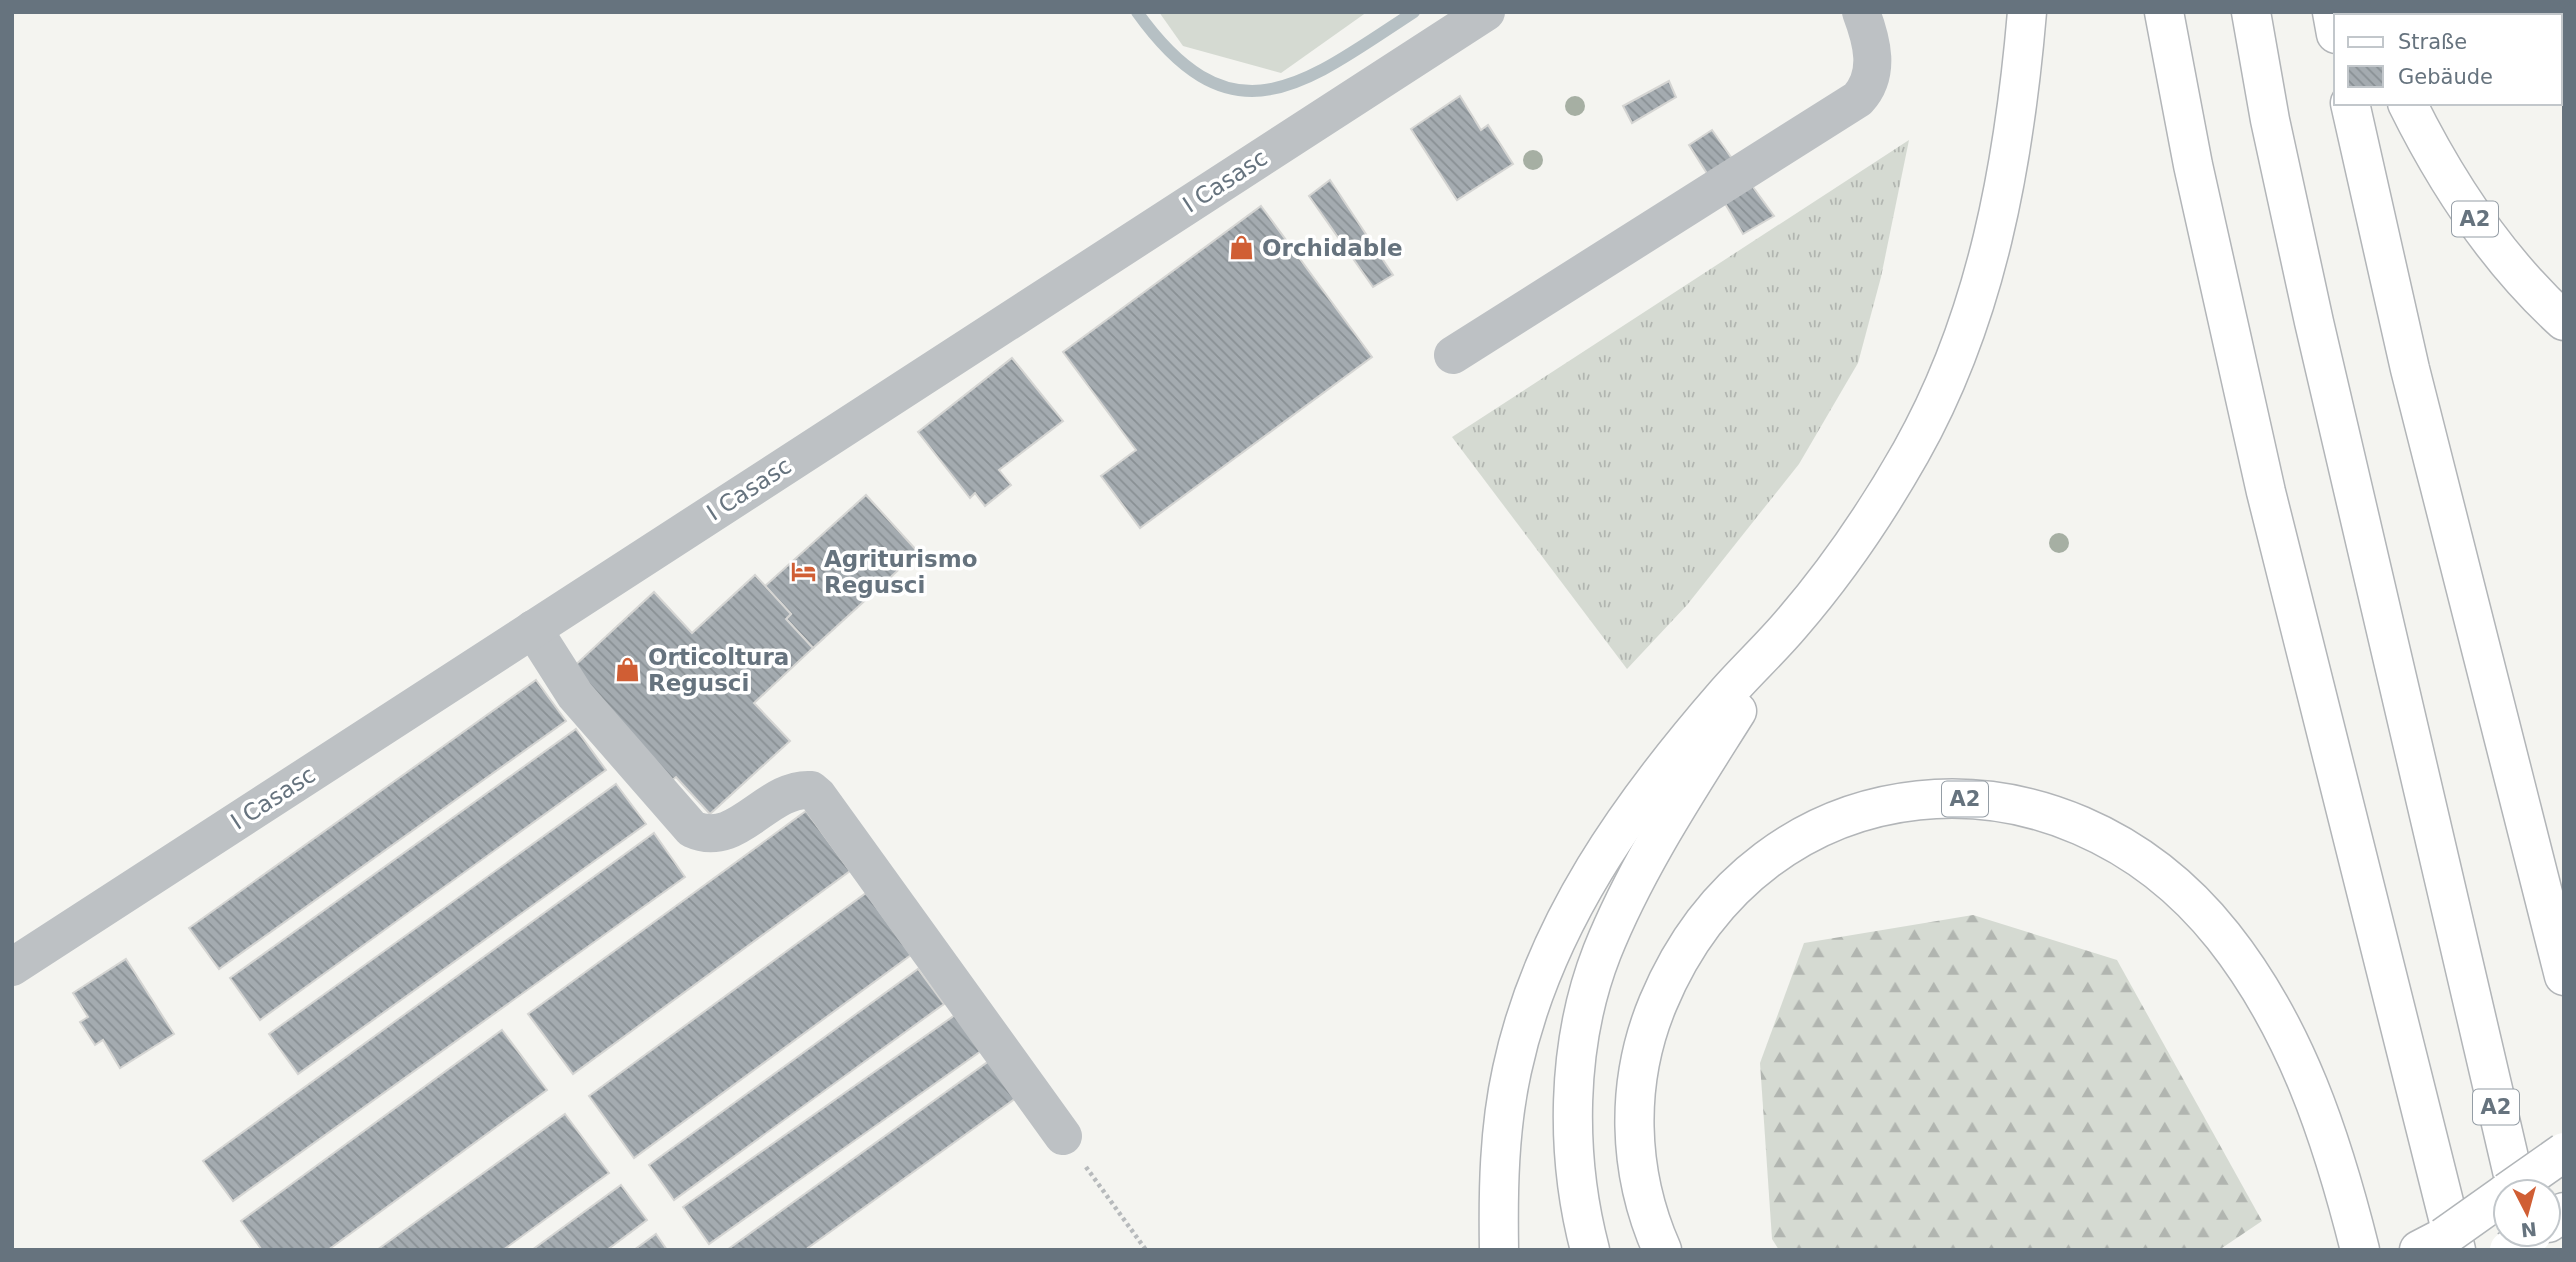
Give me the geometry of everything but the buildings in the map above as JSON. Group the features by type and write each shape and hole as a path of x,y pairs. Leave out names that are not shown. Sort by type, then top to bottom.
{"main road":[{"path":"1590,1250 1577,1189 1573,1108 1581,1036 1601,955 1637,876 1791,624 1884,497 1921,433 1953,365 1985,269 2004,192 2018,115 2027,12"},
{"path":"2164,12 2193,165 2436,1246 2492,1203"},
{"name":"A2","path":"2251,12 2270,120 2314,322 2514,1178"},
{"path":"2350,105 2410,369 2564,976"},
{"name":"A2","path":"2408,105 2447,179 2473,216 2508,262 2564,321"},
{"path":"1499,1250 1501,1150 1511,1073 1536,984 1555,940 1577,897 1629,816 1701,723 1791,624"},
{"name":"A2","path":"1662,1250 1639,1176 1634,1134 1635,1094 1639,1065 1650,1024 1667,982 1693,934 1749,872 1823,827 1885,806 1952,799 2019,805 2090,827 2123,845 2158,872 2222,935 2278,1020 2312,1089 2337,1164 2360,1250"},
{"path":"2526,1178 2564,1152"}],"street":[{"name":"I Casasc","path":"12,967 1486,12"},
{"path":"1453,355 1858,99 1872,77 1873,60 1861,12"},
{"path":"533,629 575,695 692,829 703,834 730,831 793,791 811,790 818,796 1063,1136"}],"path":[{"path":"1063,1136 1146,1250"}],"green space":[{"path":"1159,12 1367,12 1281,73 1183,46"},
{"path":"1909,140 1881,277 1858,363 1799,464 1687,605 1627,669 1452,437"},
{"path":"1973,915 2117,960 2262,1221 2219,1250 1779,1250 1772,1239 1760,1063 1804,943"}],"waterway":[{"path":"1137,12 1172,53 1205,79 1238,90 1270,89 1303,79 1338,61 1414,12"}],"place":[{"name":"Orchidable","path":"1242,248"},
{"name":"Agriturismo Regusci","path":"804,572"},
{"name":"Orticoltura Regusci","path":"628,670"}]}
